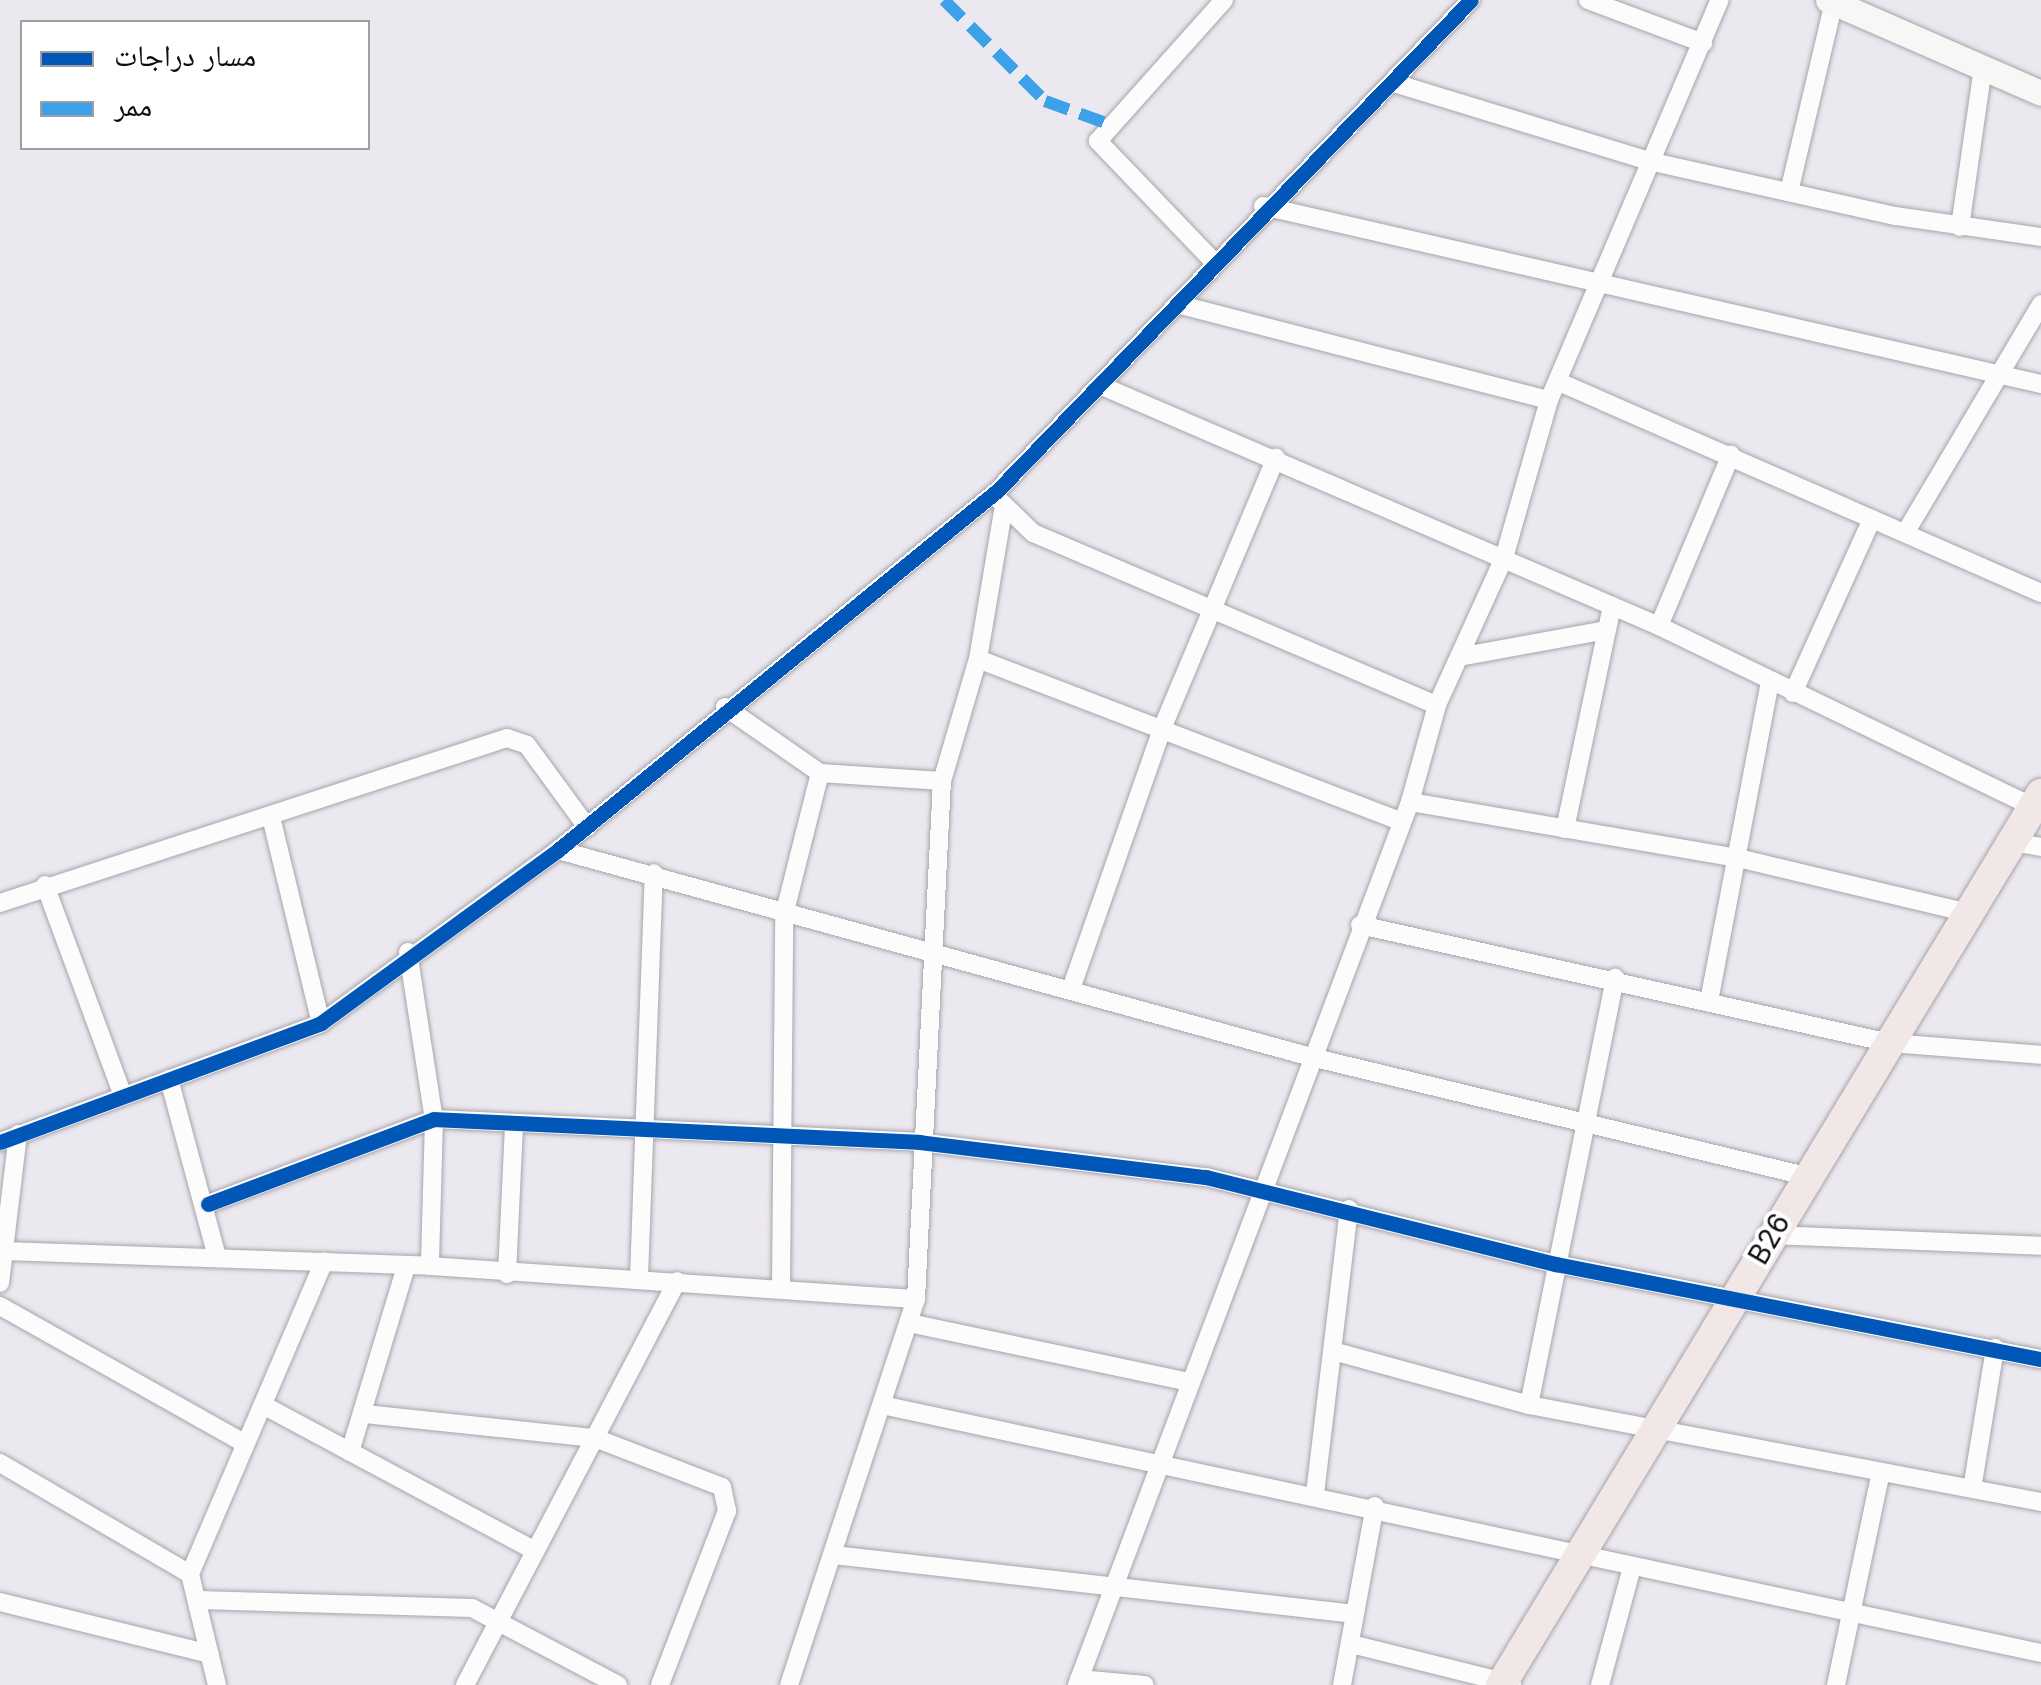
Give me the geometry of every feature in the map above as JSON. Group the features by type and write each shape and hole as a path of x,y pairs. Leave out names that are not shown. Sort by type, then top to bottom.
{"highway":[{"name":"B26","path":"1507,1684 1655,1428 1968,914 2027,844 2037,801"}],"street":[{"path":"1214,262 1098,141 1224,0"},
{"path":"0,1142 122,1093 321,1023 408,952 558,850 724,706 997,491 1102,386 1263,206 1394,83 1471,0"},
{"path":"1588,0 1703,42"},
{"path":"1144,1685 1078,1682 1360,924 1410,802 1437,705 1464,656 1504,558 1549,400 1604,287 1720,0"},
{"path":"1789,192 1831,1 2039,88"},
{"path":"1960,227 1983,67"},
{"path":"1394,83 1653,162 1960,227 2041,237"},
{"path":"1263,206 2041,384"},
{"path":"1176,304 1549,400"},
{"path":"1907,530 1994,372 2041,304"},
{"path":"1559,382 1907,530 2041,593"},
{"path":"1102,386 1658,626 1792,693 2037,801"},
{"path":"1658,626 1731,455"},
{"path":"1071,989 1164,724 1276,458"},
{"path":"789,1685 916,1299 919,1142 936,952 942,781 978,659 1004,511 997,491"},
{"path":"1004,511 1211,613 1437,705"},
{"path":"1792,693 1872,518"},
{"path":"1565,829 1612,606"},
{"path":"1464,656 1606,630"},
{"path":"978,659 1164,724 1401,821"},
{"path":"1710,996 1770,681"},
{"path":"724,706 820,773 942,781"},
{"path":"0,903 45,885 271,817 507,738 527,745 587,827"},
{"path":"781,1287 784,915 820,773"},
{"path":"1410,802 1738,858 1968,914"},
{"path":"271,817 321,1023"},
{"path":"558,850 654,873 784,915 936,952 1311,1057 1806,1176"},
{"path":"639,1277 654,873"},
{"path":"45,885 122,1093"},
{"path":"1360,924 1710,996 1890,1042 2041,1055"},
{"path":"408,952 434,1119 430,1266"},
{"path":"1529,1405 1616,978"},
{"path":"169,1079 208,1204 217,1257"},
{"path":"208,1204 434,1119 646,1128 782,1141 919,1142 1261,1188 1556,1264 2041,1359"},
{"path":"507,1274 514,1125"},
{"path":"0,1283 18,1134"},
{"path":"1315,1494 1349,1209"},
{"path":"1771,1235 2041,1246"},
{"path":"6,1250 639,1277 916,1299"},
{"path":"190,1574 242,1442 324,1262"},
{"path":"350,1452 366,1414 406,1266"},
{"path":"465,1685 678,1281"},
{"path":"0,1306 242,1442"},
{"path":"909,1323 1190,1382"},
{"path":"1973,1482 1995,1348"},
{"path":"1332,1350 1529,1405 1880,1477 1973,1482 2041,1502"},
{"path":"262,1405 535,1552"},
{"path":"882,1405 1375,1506 1578,1561 2041,1653"},
{"path":"366,1414 595,1438 722,1487 727,1498 660,1685"},
{"path":"0,1463 190,1574 200,1600 217,1685"},
{"path":"1836,1685 1880,1477"},
{"path":"1342,1685 1375,1506"},
{"path":"834,1555 1110,1590 1355,1614"},
{"path":"1600,1685 1631,1571"},
{"path":"200,1600 436,1602 500,1617 618,1685"},
{"path":"0,1602 210,1654"},
{"path":"1351,1644 1507,1684"}],"marked path":[{"path":"944,0 1045,101 1114,126"}],"cycle path":[{"path":"0,1142 321,1023 558,850 997,491 1471,0"},
{"path":"208,1204 434,1119 919,1142 1206,1177 1556,1264 2041,1359"}]}
